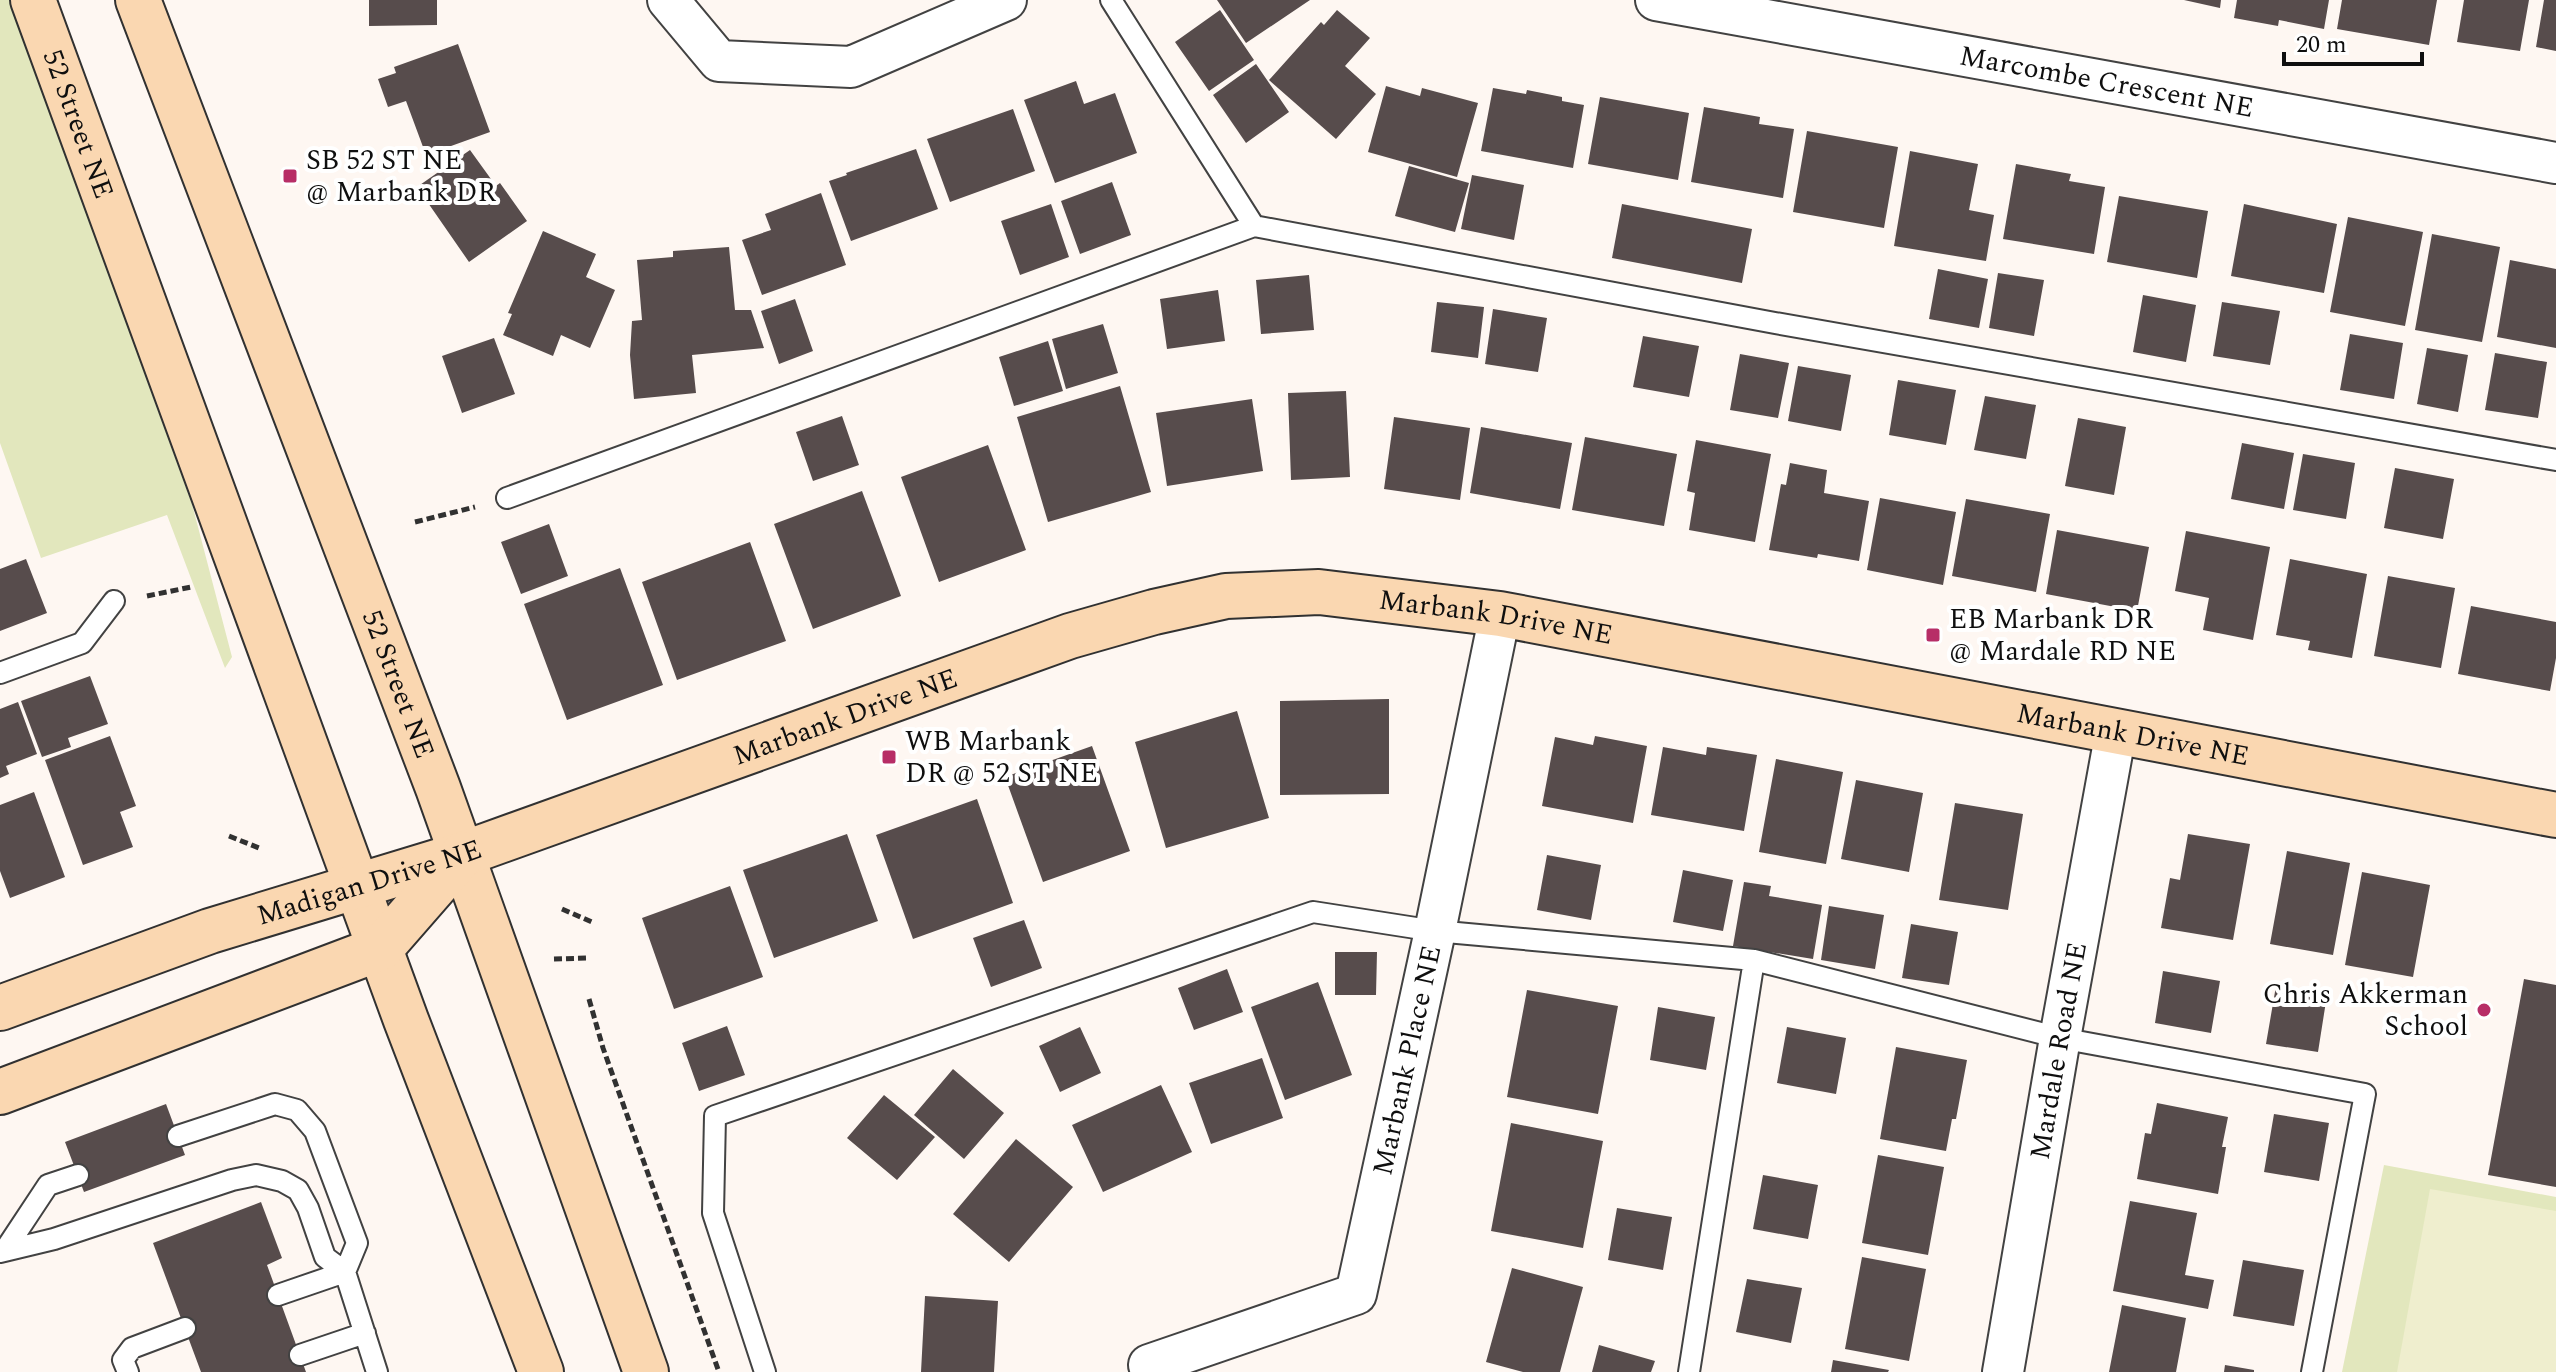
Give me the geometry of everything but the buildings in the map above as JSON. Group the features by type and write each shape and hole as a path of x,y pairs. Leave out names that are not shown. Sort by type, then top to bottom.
{"street":[{"name":"52 Street NE","path":"33,0 406,1020 541,1372"},
{"name":"52 Street NE","path":"138,0 463,854 646,1372"},
{"path":"668,0 719,61 851,67 1006,0"},
{"name":"Marcombe Crescent NE","path":"1656,0 2556,163"},
{"name":"Marbank Drive NE","path":"463,854 1070,636 1226,596 1319,592 1500,614 2556,815"},
{"name":"Marbank Place NE","path":"1149,1365 1356,1294 1500,614"},
{"name":"Mardale Road NE","path":"2003,1372 2116,731"},
{"name":"Madigan Drive NE","path":"0,1008 210,931 463,854"},
{"name":"Madigan Drive NE","path":"0,1092 381,948 463,854"}],"lane":[{"path":"1111,0 1254,226"},
{"path":"507,498 1254,226 1807,329 2556,460"},
{"path":"0,673 82,643 114,601"},
{"path":"765,1372 713,1213 715,1116 1313,912 1435,931 1754,960 2060,1038 2365,1094 2312,1372"},
{"path":"1689,1372 1754,960"},
{"path":"178,1136 275,1104 297,1110 315,1131 357,1243 345,1272 278,1295"},
{"path":"3,1251 48,1185 78,1175"},
{"path":"3,1251 54,1239 232,1180 256,1175 282,1181 298,1190 308,1208 325,1257 345,1272 377,1372"},
{"path":"128,1372 123,1360 132,1348 185,1328"},
{"path":"300,1355 365,1333"}],"path":[{"path":"415,522 507,498"},
{"path":"114,601 191,587"},
{"path":"229,836 259,848"},
{"path":"562,909 592,922"},
{"path":"554,959 587,958"},
{"path":"589,999 603,1048 719,1372"}],"green space":[{"path":"0,0 9,0 192,504 232,657 225,668 167,515 41,558 0,443"},
{"path":"2384,1165 2556,1197 2556,1372 2342,1372"},
{"path":"2430,1189 2556,1211 2556,1372 2397,1372"}],"place":[{"name":"SB 52 ST NE @ Marbank DR","path":"290,176"},
{"name":"EB Marbank DR @ Mardale RD NE","path":"1933,635"},
{"name":"WB Marbank DR @ 52 ST NE","path":"889,757"},
{"name":"Chris Akkerman School","path":"2484,1010"}]}
